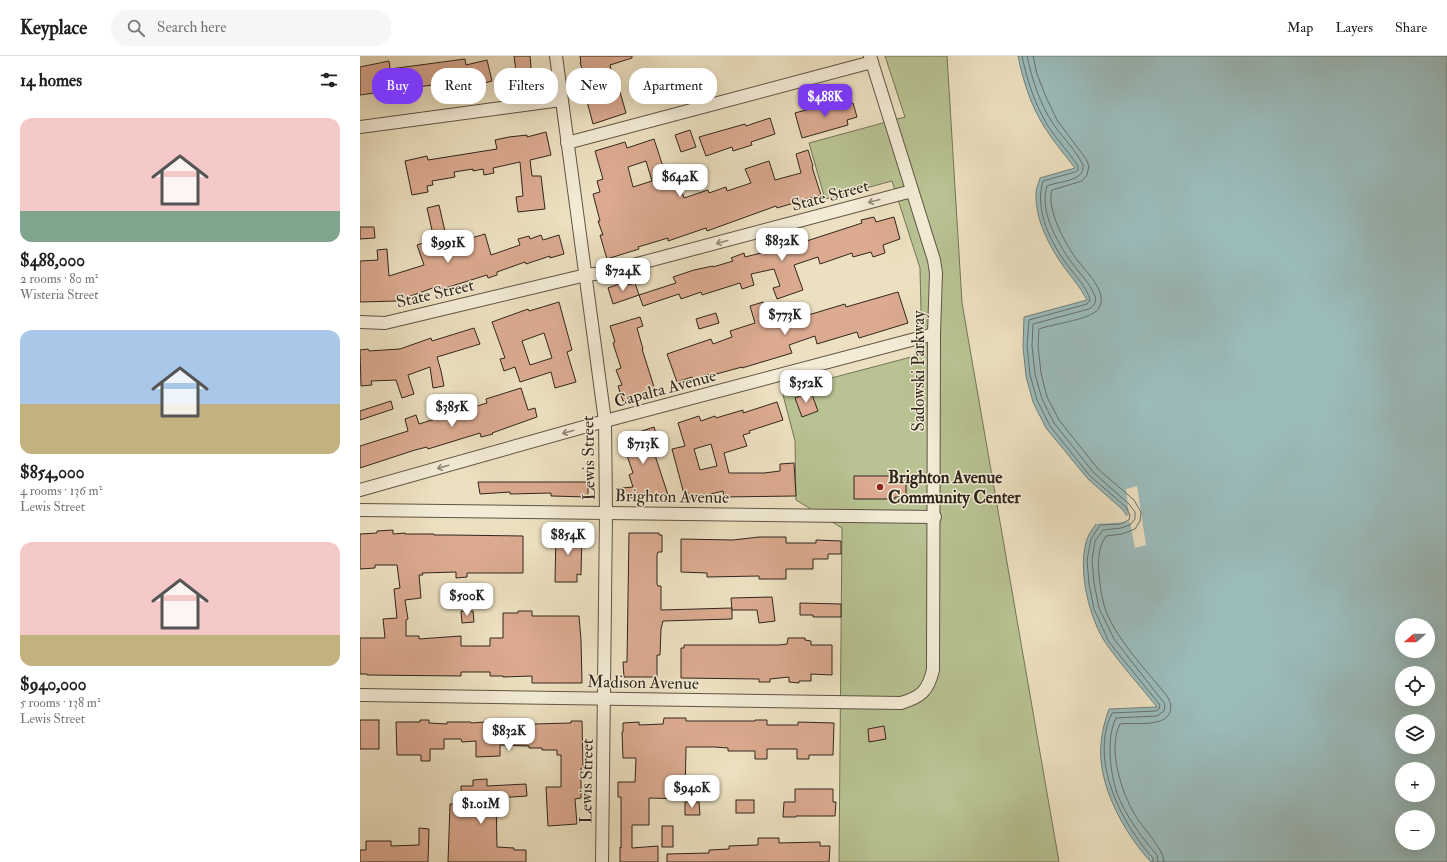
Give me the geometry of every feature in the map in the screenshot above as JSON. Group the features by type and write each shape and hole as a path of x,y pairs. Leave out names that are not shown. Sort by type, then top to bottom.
{"street":[{"name":"Lewis Street","path":"556,56 606,421 602,862"},
{"path":"567,142 871,59"},
{"name":"Sadowski Parkway","path":"871,59 934,260 936,273 934,334 933,670 930,683 923,693"},
{"path":"360,127 562,100"},
{"name":"State Street","path":"360,322 385,323 586,275 603,273 912,191"},
{"name":"Capalta Avenue","path":"360,490 606,421 934,334"},
{"name":"Brighton Avenue","path":"360,510 934,517"},
{"name":"Madison Avenue","path":"360,695 901,703 911,700 923,693"}],"green space":[{"path":"885,56 947,56 962,303 1059,862 839,862 842,528 796,500 795,441 782,391 915,356 921,312 920,268 892,181 825,199 809,143 905,117"}],"water":[{"path":"1018,56 1447,56 1447,862 1151,862 1131,837 1122,822 1114,807 1103,775 1101,739 1106,717 1109,709 1157,707 1107,645 1095,622 1086,594 1083,565 1084,551 1089,534 1098,521 1119,520 1127,516 1123,510 1088,479 1046,428 1033,402 1026,376 1023,347 1024,317 1087,300 1058,259 1048,241 1040,222 1036,203 1036,191 1040,178 1075,168 1040,120 1025,84"}],"pier":[{"path":"1137,486 1146,545 1135,548 1130,522 1094,524 1098,519 1118,518 1129,515 1126,489"}],"building":[{"path":"514,56 530,56 531,68 516,68"},
{"path":"580,56 632,56 632,58 610,65 611,68 582,68"},
{"path":"465,59 466,65 487,60 492,81 486,83 486,68 431,68 431,85 423,86 423,68 398,68"},
{"path":"389,61 390,68 372,68 372,93 360,95 360,67"},
{"path":"621,96 626,113 593,124 588,104 621,104"},
{"path":"842,100 843,106 853,103 857,117 847,120 848,125 802,138 795,113"},
{"path":"770,118 775,134 751,142 752,145 733,151 732,147 706,156 699,137 745,124 746,126"},
{"path":"690,130 696,147 681,152 675,135"},
{"path":"546,132 551,155 530,160 532,176 541,176 545,209 518,212 516,197 523,196 520,162 493,168 494,173 484,175 483,169 454,172 455,177 432,181 433,185 427,186 428,192 412,195 405,161 427,156 428,160 497,149 495,140 527,135 527,137"},
{"path":"654,139 666,176 676,173 684,198 708,190 709,193 726,187 727,191 751,183 745,169 769,161 775,180 801,173 796,154 808,150 821,195 777,208 776,206 707,231 706,228 668,241 668,238 638,247 639,249 607,259 600,235 603,235 598,221 600,221 593,194 600,192 597,181 603,179 595,151 625,142 627,148","holes":["646,161 652,181 633,187 628,167"]},
{"path":"439,205 448,245 485,234 491,255 520,245 518,239 529,236 530,239 541,235 543,240 559,235 564,254 550,258 550,256 526,264 525,262 497,272 497,275 488,278 487,275 439,290 438,286 397,301 360,302 360,261 378,260 377,250 387,249 389,276 424,265 417,245 434,239 427,208"},
{"path":"874,217 876,222 894,217 900,239 883,245 885,253 873,257 871,252 853,257 852,253 820,264 818,257 794,265 803,290 777,299 773,288 780,286 774,269 751,274 754,285 742,289 740,283 702,295 701,292 681,299 679,294 643,306 639,295 676,283 673,277 694,270 713,267 733,261 731,258 744,253 745,257 765,252 765,254 779,248 779,250 862,223 861,220"},
{"path":"360,227 374,227 375,238 360,239"},
{"path":"627,281 628,285 635,283 639,295 613,304 608,288"},
{"path":"898,292 908,323 859,338 857,332 817,344 815,336 789,345 792,353 742,368 709,376 708,374 693,379 692,377 677,382 667,354 711,339 713,344 732,337 730,331 755,323 750,306 763,302 768,321 803,309 805,316 845,304 846,307"},
{"path":"559,302 572,350 567,352 576,382 555,388 551,372 520,382 515,367 504,371 500,359 505,358 492,322 528,309 529,311","holes":["544,333 552,358 530,365 522,341"]},
{"path":"716,313 719,323 699,329 696,319"},
{"path":"640,317 643,326 637,328 655,390 623,401 618,386 622,385 616,370 621,368 613,343 615,342 610,326"},
{"path":"474,328 480,344 437,357 444,386 433,388 430,367 408,375 414,394 402,398 396,380 371,381 372,385 361,386 360,350 368,349 369,351 400,349 431,338 432,341"},
{"path":"521,388 528,410 535,408 537,417 492,433 493,434 481,437 480,433 428,449 427,447 415,450 360,468 360,446 408,431 405,419 416,415 419,424 487,403 486,399"},
{"path":"811,392 818,411 802,417 795,398"},
{"path":"391,401 393,409 360,420 360,411"},
{"path":"777,402 783,420 749,431 750,433 743,435 747,446 724,453 729,473 764,473 780,471 780,464 794,463 796,496 724,497 723,491 690,499 689,494 684,494 672,449 685,446 678,423 699,416 701,421 715,416 716,418 743,410 743,413","holes":["711,444 717,466 700,470 694,449"]},
{"path":"654,427 660,447 653,449 668,495 622,498 622,488 633,487 629,475 633,473 621,438"},
{"name":"Brighton Avenue Community Center","path":"854,476 906,476 906,497 895,497 895,499 854,499"},
{"path":"478,482 588,482 588,497 551,496 551,493 510,494 510,492 480,494"},
{"path":"393,530 393,534 523,536 523,573 467,573 467,577 456,578 456,572 422,573 423,575 419,575 421,598 405,600 408,619 406,620 406,636 419,636 419,639 461,636 461,646 490,646 490,638 503,638 503,613 532,611 532,616 579,616 582,683 532,683 532,676 490,676 490,672 461,672 461,676 360,674 360,638 385,638 383,619 397,618 394,589 400,588 397,565 375,565 375,568 360,569 360,534"},
{"path":"556,532 582,532 581,575 577,574 577,582 555,582"},
{"path":"629,533 659,533 659,535 662,535 662,552 658,552 657,555 657,584 658,586 661,586 661,610 732,608 732,619 663,621 661,629 660,655 657,655 657,677 624,677 623,662 627,662"},
{"path":"759,537 786,537 786,543 816,543 816,540 841,541 841,554 828,554 828,559 813,559 813,569 786,569 786,579 759,579 759,576 707,577 707,573 681,572 681,539 733,540"},
{"path":"772,597 775,621 759,623 757,610 732,610 731,598"},
{"path":"800,603 841,604 841,617 813,617 813,615 800,615"},
{"path":"461,611 473,611 474,622 462,623"},
{"path":"788,638 805,638 805,640 811,641 811,645 832,645 832,675 811,674 811,681 799,681 799,683 789,682 789,677 770,679 770,682 759,682 759,679 681,678 681,648 684,648 684,645 779,645 787,644"},
{"path":"664,718 686,718 686,721 767,720 767,725 798,725 798,722 834,723 833,755 809,755 809,759 797,759 797,749 767,749 767,759 755,759 755,751 728,751 728,748 715,747 686,747 685,799 649,798 649,825 632,825 632,848 658,846 658,862 620,862 621,797 618,797 618,782 635,782 636,758 623,758 623,723 639,722 639,725 663,724"},
{"path":"360,720 379,720 379,749 360,749"},
{"path":"420,720 429,720 429,723 447,724 447,722 471,723 499,721 499,725 571,723 571,721 582,721 583,768 581,768 581,798 575,799 577,824 548,826 546,787 561,787 561,755 557,755 557,750 542,750 542,748 529,748 529,746 500,745 500,756 476,757 476,741 462,742 461,739 444,739 444,749 430,749 430,761 421,761 421,755 397,755 396,722 420,722"},
{"path":"884,726 886,739 869,742 868,729"},
{"path":"487,779 487,786 526,784 527,796 496,798 497,847 514,848 514,850 526,850 526,862 448,862 450,804 462,804 461,786 473,786 473,780"},
{"path":"795,789 833,789 833,802 836,802 835,816 783,817 784,802 795,802"},
{"path":"736,800 754,800 754,813 736,813"},
{"path":"685,802 699,802 700,815 685,815"},
{"path":"662,826 673,826 673,847 662,847"},
{"path":"419,828 429,829 428,862 360,862 360,850 366,850 366,841 391,841 391,846 419,845"},
{"path":"758,838 779,838 779,843 820,842 820,846 830,846 829,862 667,862 667,854 709,853 709,850 729,849 729,846 758,845"}],"place":[{"name":"Brighton Avenue Community Center","path":"880,487"}]}
